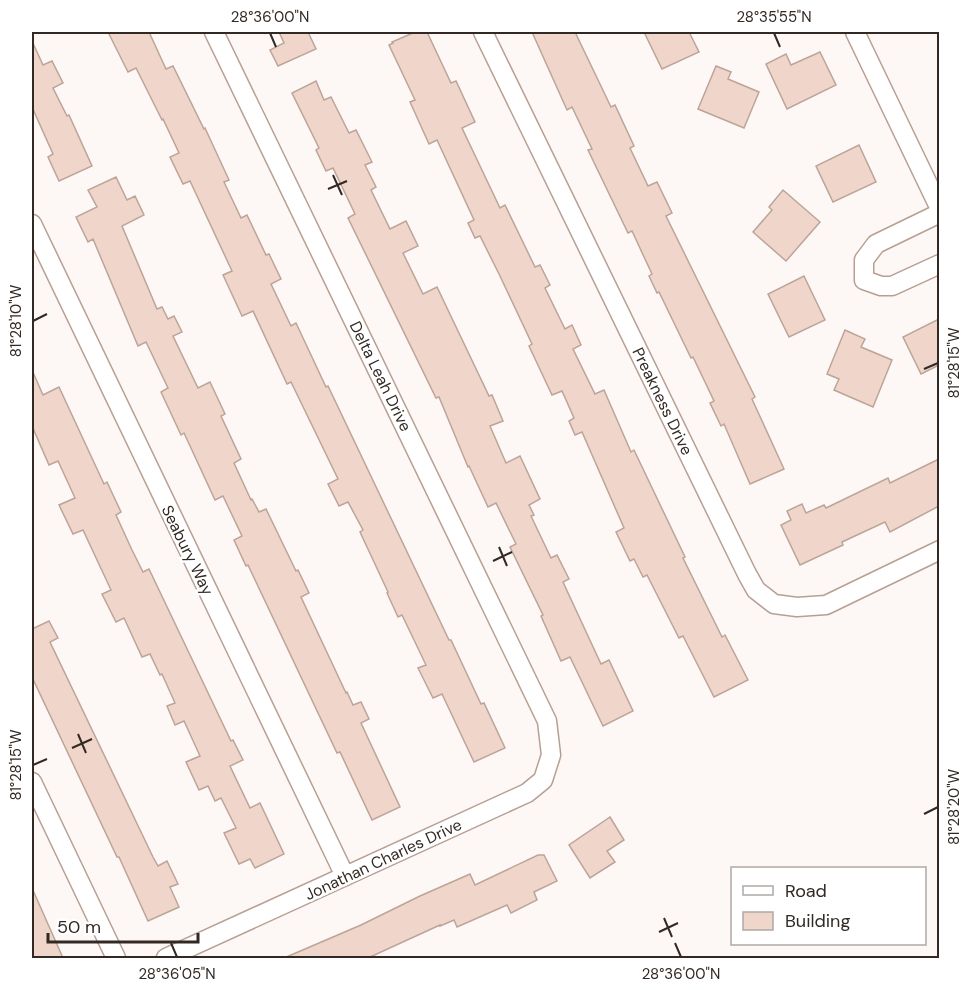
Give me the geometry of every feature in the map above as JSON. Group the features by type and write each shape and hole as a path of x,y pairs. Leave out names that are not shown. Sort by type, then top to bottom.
{"street":[{"name":"Delta Leah Drive","path":"214,32 547,721"},
{"name":"Preakness Drive","path":"483,32 756,590 774,604 797,607 826,604 939,550"},
{"path":"855,32 939,211 876,244 864,260 864,279 881,286 892,286 939,264"},
{"name":"Seabury Way","path":"32,224 345,876"},
{"name":"Jonathan Charles Drive","path":"166,958 527,793 543,780 551,755 547,721"},
{"path":"32,782 116,958"}],"building":[{"path":"108,32 149,32 166,69 173,66 229,180 224,182 241,218 247,215 266,255 269,254 281,279 271,284 291,326 296,323 326,387 328,386 449,640 481,704 484,703 505,748 474,762 442,694 433,698 418,668 426,665 402,615 398,617 360,532 363,530 348,502 339,506 328,484 338,479 291,382 287,384 253,311 242,316 223,275 232,271 190,181 183,184 170,157 179,153 163,119 136,68 128,72"},
{"path":"279,32 308,32 316,49 278,66 270,50 284,43"},
{"path":"415,32 427,32 451,83 456,81 475,122 462,128 500,208 505,205 535,267 540,265 550,285 545,288 565,329 572,325 581,345 573,349 595,394 604,390 631,452 634,450 722,637 725,635 748,680 714,697 683,636 679,638 647,575 643,577 634,559 630,561 616,532 624,528 582,432 575,435 569,421 574,418 562,391 552,395 529,346 532,344 499,274 480,236 475,238 468,223 474,220 437,140 429,144 410,102 415,100 389,45"},
{"path":"532,32 575,32 611,107 615,105 634,146 630,148 648,186 657,182 672,213 666,216 755,397 752,399 784,469 750,484 724,424 721,426 710,403 714,401 693,357 691,358 659,292 657,293 649,276 652,274 632,231 628,233 588,150 592,149 572,107 567,110"},
{"path":"644,32 689,32 699,52 662,69"},
{"path":"32,41 43,65 52,61 63,83 53,88 67,116 69,115 92,166 59,181 48,157 53,154 32,107"},
{"path":"820,52 836,85 787,109 766,64 786,54 791,65"},
{"path":"716,66 731,72 728,79 759,92 744,128 698,109"},
{"path":"316,81 324,100 331,97 349,133 356,130 372,162 365,165 376,187 371,190 390,229 406,221 418,246 403,253 423,294 437,287 503,421 490,426 506,463 520,456 540,499 529,505 534,515 531,516 551,558 557,555 569,579 563,582 601,664 609,660 633,711 603,726 570,657 561,661 541,616 543,615 510,547 516,544 496,503 488,507 468,467 439,397 436,398 348,218 355,214 333,168 326,171 316,150 319,148 292,93"},
{"path":"859,145 876,182 833,202 816,166"},
{"path":"116,177 127,200 135,196 144,215 122,226 157,309 162,307 168,319 174,316 182,332 173,336 198,388 210,382 225,414 221,416 241,459 234,463 251,500 259,512 266,509 309,593 301,597 346,693 353,705 361,702 369,719 361,723 400,807 372,820 234,540 242,536 223,496 215,500 184,433 181,435 161,392 168,388 146,342 138,346 93,239 88,242 76,217 97,207 88,190"},
{"path":"783,190 820,222 786,261 753,232 772,210 769,207"},
{"path":"804,276 825,320 789,337 768,294"},
{"path":"939,319 939,365 921,374 903,337"},
{"path":"845,330 865,339 861,347 892,360 873,407 834,390 839,379 827,374"},
{"path":"32,370 43,395 59,387 104,484 107,482 121,512 116,515 132,550 143,572 149,569 231,741 233,740 243,760 230,766 250,808 260,803 284,854 255,868 250,859 239,864 224,833 236,828 221,798 215,801 208,786 199,790 186,762 200,756 184,721 175,725 167,706 175,703 162,674 160,675 150,654 142,657 124,618 116,622 102,594 111,590 83,530 73,534 59,505 75,498 58,461 49,465 32,426"},
{"path":"939,459 939,506 890,532 885,522 800,565 781,525 791,520 787,511 802,504 806,513 824,505 826,508 888,478 890,483"},
{"path":"49,621 58,638 50,642 153,857 158,866 167,861 178,884 170,887 179,907 148,921 32,677 32,629"},
{"path":"610,817 624,840 607,851 615,862 590,878 569,845"},
{"path":"538,855 544,855 557,881 534,892 537,900 511,913 507,905 457,927 454,920 368,958 284,958 470,874 475,885"},
{"path":"32,888 63,958 32,958"}]}
